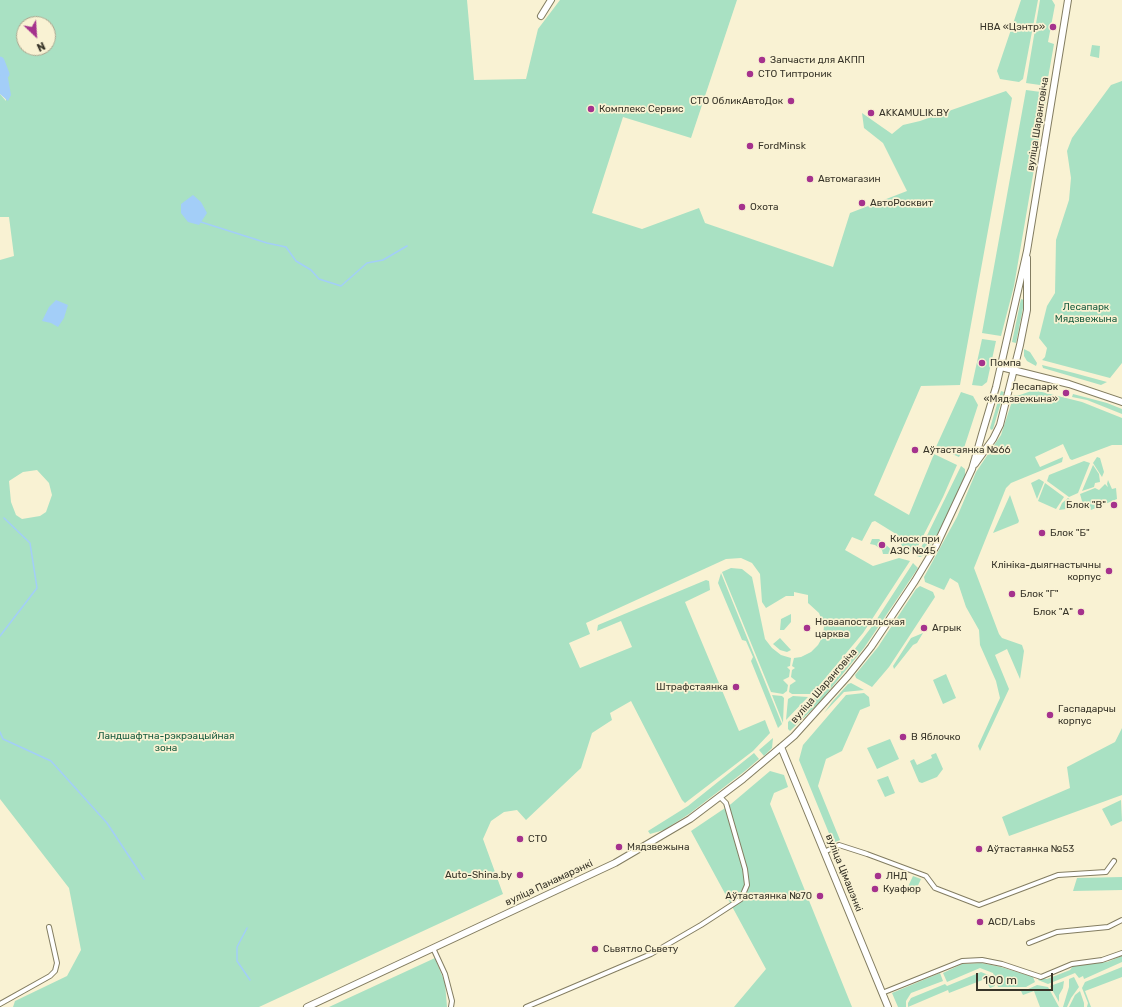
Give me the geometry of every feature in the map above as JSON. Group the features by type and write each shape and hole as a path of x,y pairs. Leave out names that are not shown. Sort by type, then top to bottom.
{"main road":[{"path":"541,16 551,0"},
{"name":"вуліца Шаранговіча","path":"781,747 815,713 848,676 892,616 936,546 972,469 1001,367 1027,251 1068,0"},
{"name":"вуліца Шаранговіча","path":"972,469 993,439 1000,425 1014,370 1027,310 1027,251"},
{"path":"1001,367 1069,384 1122,402"},
{"name":"вуліца Панамарэнкі","path":"307,1007 615,863 690,819 720,797 781,747"},
{"name":"вуліца Цімашэнкі","path":"781,747 888,1007"}],"street":[{"path":"526,1007 651,954 701,925 741,899 747,885 744,869 726,803 720,797"},
{"path":"824,852 839,845 867,854 926,876 935,888 979,905 1058,875 1106,872 1114,861"},
{"path":"1029,943 1057,932 1108,927 1122,920"},
{"path":"0,1004 50,976 55,971 57,963 49,928"},
{"path":"433,948 444,974 452,1000 451,1007"},
{"path":"882,993 962,961 982,960 1002,964 1041,977 1072,964 1102,960 1122,953"}],"green space":[{"name":"Ландшафтна-рэкрэацыйная зона","path":"0,0 467,0 474,80 526,79 538,29 560,0 737,0 691,138 623,117 592,213 642,229 699,208 705,223 833,267 850,213 907,191 883,143 864,128 862,113 892,134 903,125 920,121 1006,91 1012,98 960,385 921,386 874,495 909,515 934,454 957,465 943,497 914,554 903,548 896,534 875,521 872,522 862,541 852,537 845,550 873,566 899,558 910,561 863,633 812,694 792,694 789,692 790,685 796,681 791,677 792,670 795,668 792,666 794,658 801,657 811,652 818,645 823,636 824,626 819,613 808,603 808,595 794,592 794,596 786,596 766,608 762,602 760,574 752,563 741,558 726,559 586,623 590,634 569,643 580,668 632,647 621,621 597,631 598,625 706,580 709,581 710,590 685,602 739,731 765,720 770,733 753,751 685,803 682,800 631,701 610,713 612,720 592,733 581,768 526,820 517,810 504,812 491,821 483,839 503,894 259,1007 13,1007 15,1001 67,976 81,950 69,888 0,799 0,260 14,256 9,217 0,217 0,94 6,101 3,73 0,74","holes":["37,470 49,483 52,495 46,512 40,516 22,519 16,515 11,502 9,481 23,472"]},
{"path":"1021,0 1038,0 1023,79 1019,82 1000,79 997,71"},
{"path":"1040,0 1052,0 1055,5 1048,42 1054,44 1048,78 1045,83 1040,85 1026,83"},
{"path":"1092,45 1100,46 1099,58 1090,56"},
{"name":"Лесапарк Мядзвежына","path":"1122,81 1122,363 1110,378 1042,360 1045,357 1047,348 1039,338 1047,306 1055,293 1056,240 1069,200 1071,178 1067,151 1072,138 1111,85"},
{"path":"1026,90 1041,92 1046,99 1014,286 1001,336 982,333"},
{"path":"1021,299 1024,300 1024,303 1016,343 1012,342"},
{"path":"982,339 996,341 987,382 982,386 972,385"},
{"path":"1024,349 1030,352 1037,363 1036,366 1027,361 1024,356"},
{"path":"1042,365 1107,382 1101,385 1043,368"},
{"path":"1034,390 1082,402 1122,418 1122,445 1112,445 1072,460 1070,459 1063,444 1035,457 1040,467 1063,457 1062,462 1011,483 1006,488 974,568 999,634 1002,638 1022,645 1024,651 1020,679 1007,649 995,655 1009,689 980,751 978,746 1000,698 996,681 980,645 979,630 966,607 958,583 950,578 944,590 925,582 924,577 957,517 976,472 1001,435 1014,395 1020,395"},
{"path":"1001,391 1004,392 993,429 991,430 990,428"},
{"path":"961,392 973,396 978,405 964,448 959,457 936,447"},
{"path":"1073,394 1107,403 1122,409 1122,414 1087,400 1072,397"},
{"path":"1097,457 1100,458 1104,472 1102,477 1093,463"},
{"path":"1084,461 1090,463 1078,493 1069,497 1047,481 1049,475"},
{"path":"1093,465 1099,474 1100,482 1095,483 1094,487 1082,491"},
{"path":"961,466 965,469 965,476 941,528 925,555 920,557 917,556"},
{"path":"1039,479 1044,482 1037,499 1031,483"},
{"path":"1108,480 1112,489 1116,488 1117,499 1091,510 1090,508 1084,508 1080,494 1095,488 1099,490 1105,484 1108,487"},
{"path":"1045,483 1064,497 1056,509 1038,501"},
{"path":"1010,495 1019,521 1018,523 993,533"},
{"path":"1068,498 1072,501 1074,508 1059,510 1062,503"},
{"path":"872,539 879,539 893,551 890,554 883,554 882,550 875,545 870,544"},
{"path":"913,563 918,568 864,648 819,703 790,731 788,729 788,722 816,696 854,650 873,625"},
{"path":"731,568 742,569 752,577 765,639 772,648 781,655 791,658 790,666 787,667 790,670 789,677 783,680 788,685 787,691 783,694 771,692 722,572"},
{"path":"721,573 782,724 778,728 751,661 753,657 746,641 742,640 718,583"},
{"path":"920,586 933,592 935,597 889,667 872,687 856,678 855,675 878,647 916,589"},
{"path":"791,614 791,622 784,630 780,630 781,619"},
{"path":"923,633 917,643 913,645 894,669 893,666 911,638"},
{"path":"780,638 791,650 787,652 780,650 773,644"},
{"path":"946,674 956,698 943,704 933,680"},
{"path":"851,683 864,690 844,692 824,713 848,684"},
{"path":"864,693 869,697 870,706 860,710 842,751 826,759 818,786 840,840 833,843 799,760 803,745 846,695"},
{"path":"772,695 782,696 784,698 783,723"},
{"path":"793,696 808,697 786,720 788,699"},
{"path":"1122,728 1122,795 1009,836 1002,817 1070,788 1067,767 1115,742"},
{"path":"773,738 772,748 764,756 759,750"},
{"path":"890,739 899,759 877,769 867,748"},
{"path":"754,753 759,759 745,771 689,814 664,830 650,834 648,831 688,806"},
{"path":"936,753 943,769 937,777 922,783 919,782 910,761 914,759 917,765 932,758 931,755"},
{"path":"770,771 784,775 788,787 774,793 770,804 852,1007 734,1007 766,969 691,831 731,804"},
{"path":"888,776 895,793 885,797 877,780"},
{"path":"1121,800 1122,821 1111,826 1102,809"},
{"path":"913,876 921,879 914,894 906,891"},
{"path":"1122,877 1122,890 1073,891 1077,878"},
{"path":"1122,956 1122,962 1084,979 1083,976 1079,978 1075,973 1048,984 1038,980 1039,978 1047,979 1070,970 1074,965 1107,962"},
{"path":"435,958 445,983 447,1007 329,1007"},
{"path":"981,963 1001,967 1033,977 1035,982 1026,987 998,987 993,973 980,968 947,982 943,973 962,964"},
{"path":"1122,967 1122,977 1085,991 1091,1007 1087,1007 1088,1003 1082,988 1085,982"},
{"path":"981,972 991,976 995,986 990,988 985,979 949,993 948,990 908,1007 908,1003 911,998 945,984 947,986"},
{"path":"940,973 943,981 911,993 906,1001 906,1007 898,1007 892,993"},
{"path":"1074,977 1079,987 1071,998 1067,1007 1063,1007 1069,987 1069,979"},
{"path":"1064,981 1063,988 1059,995 1059,1002 1050,986"},
{"path":"1037,985 1048,987 1059,1007 1040,1007 1034,991 1023,995 1020,989 1026,990"},
{"path":"1080,991 1084,1007 1069,1007 1075,995"}],"water":[{"path":"0,74 5,74 8,78 11,95 8,101 0,94"},
{"path":"193,195 201,202 207,213 199,225 188,222 181,213 181,204"},
{"path":"56,300 68,305 64,318 58,327 51,323 42,321 49,307"}],"waterway":[{"path":"0,61 5,74"},
{"path":"201,222 267,243 286,247 296,261 311,270 319,279 341,286 367,263 383,260 407,246"},
{"path":"0,636 37,588 30,543 4,518"},
{"path":"0,732 3,739 51,761 107,823 144,879"},
{"path":"247,928 237,947 237,961 250,980"}],"place":[{"name":"НВА «Цэнтр»","path":"1053,27"},
{"name":"Запчасти для АКПП","path":"762,60"},
{"name":"СТО Типтроник","path":"750,74"},
{"name":"СТО ОбликАвтоДок","path":"791,101"},
{"name":"Комплекс Сервис","path":"591,109"},
{"name":"AKKAMULIK.BY","path":"871,113"},
{"name":"FordMinsk","path":"750,146"},
{"name":"Автомагазин","path":"810,179"},
{"name":"АвтоРосквит","path":"862,203"},
{"name":"Охота","path":"742,207"},
{"name":"Помпа","path":"982,363"},
{"name":"Лесапарк «Мядзвежына»","path":"1066,393"},
{"name":"Аўтастаянка №66","path":"915,450"},
{"name":"Блок \"В\"","path":"1114,505"},
{"name":"Блок \"Б\"","path":"1042,533"},
{"name":"Киоск при АЗС №45","path":"882,545"},
{"name":"Клініка-дыягнастычны корпус","path":"1109,571"},
{"name":"Блок \"Г\"","path":"1012,594"},
{"name":"Блок \"А\"","path":"1081,612"},
{"name":"Новаапостальская царква","path":"807,628"},
{"name":"Агрык","path":"924,628"},
{"name":"Штрафстаянка","path":"736,687"},
{"name":"Гаспадарчы корпус","path":"1050,715"},
{"name":"В Яблочко","path":"903,737"},
{"name":"СТО","path":"520,839"},
{"name":"Мядзвежына","path":"619,847"},
{"name":"Аўтастаянка №53","path":"979,849"},
{"name":"Auto-Shina.by","path":"520,875"},
{"name":"ЛНД","path":"878,876"},
{"name":"Куафюр","path":"875,889"},
{"name":"Аўтастаянка №70","path":"820,896"},
{"name":"ACD/Labs","path":"980,922"},
{"name":"Сьвятло Сьвету","path":"595,949"}]}
